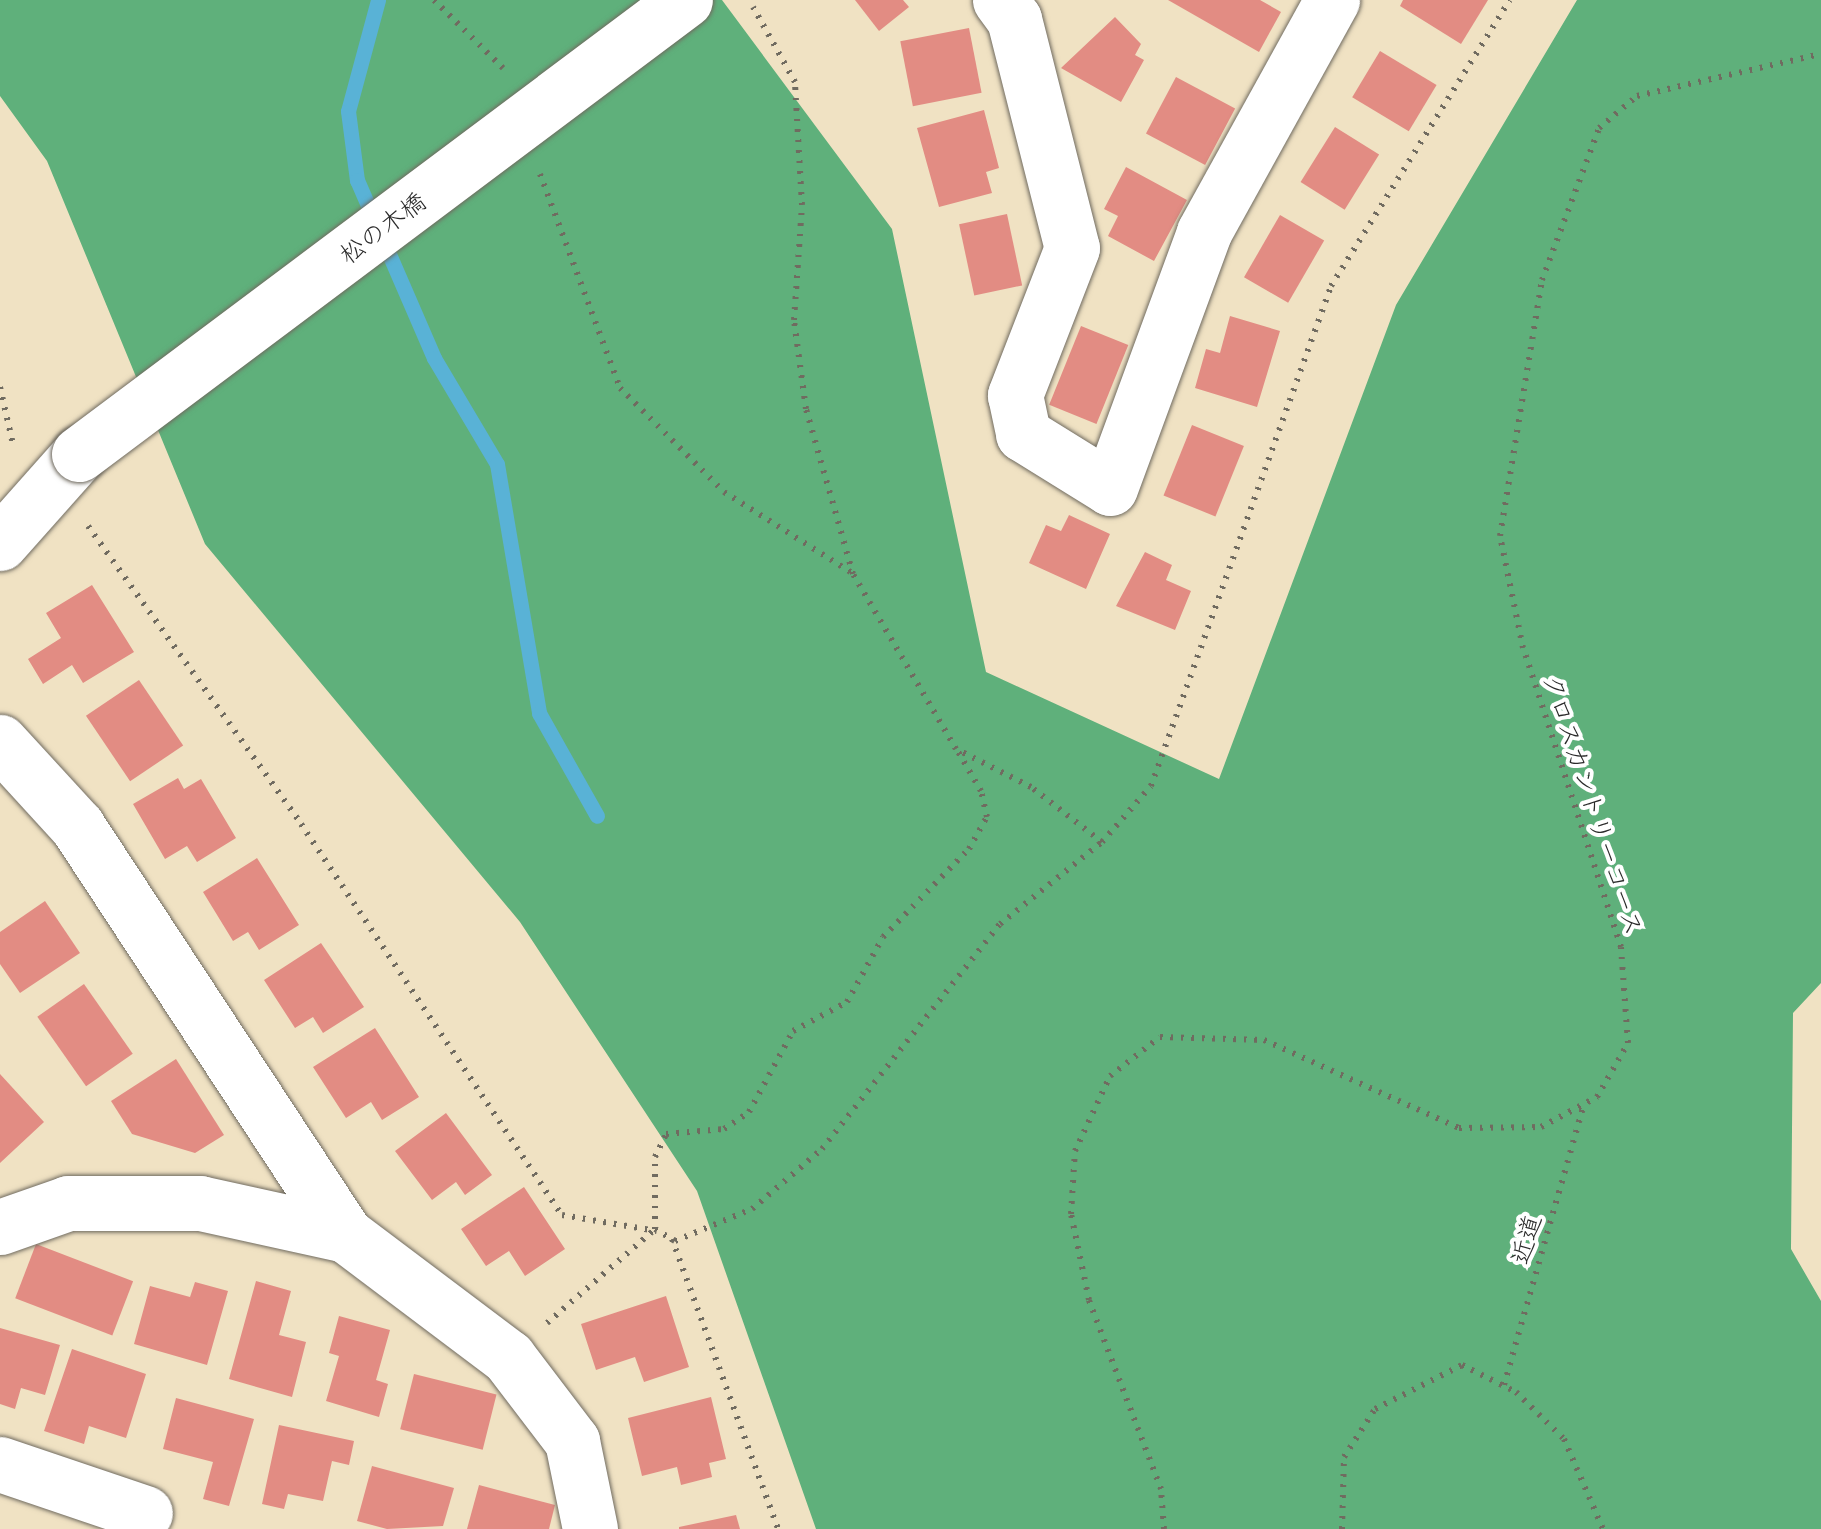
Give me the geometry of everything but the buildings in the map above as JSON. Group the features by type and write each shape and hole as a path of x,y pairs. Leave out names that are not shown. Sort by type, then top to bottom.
{"street":[{"name":"松の木橋","path":"0,543 80,454 685,0"},
{"path":"1000,0 1014,18 1072,248 1015,395 1022,434 1110,488 1204,232 1332,0"},
{"path":"0,742 77,826 346,1234 508,1357 572,1441 590,1529"},
{"path":"0,1227 68,1203 200,1203 346,1234"},
{"path":"0,1464 145,1514"}],"path":[{"path":"434,0 507,72"},
{"path":"675,1240 752,1209 822,1149 1000,924 1102,842 1151,786 1331,286 1510,0"},
{"path":"508,1357 654,1230 655,1157 666,1134 724,1129 749,1112 793,1031 847,1002 883,937 969,849 986,817 981,791 853,574 806,409 794,320 802,204 795,82 753,6"},
{"name":"クロスカントリーコース","path":"1164,1529 1161,1489 1089,1300 1071,1214 1075,1150 1110,1076 1160,1037 1264,1040 1460,1128 1541,1127 1597,1097 1628,1043 1621,948 1523,648 1500,536 1542,280 1599,128 1637,96 1821,54"},
{"path":"534,156 620,388 724,492 853,574"},
{"path":"0,386 14,450"},
{"path":"84,521 300,824 562,1215 654,1230 675,1240 778,1529"},
{"path":"956,749 1031,786 1102,842"},
{"name":"近道","path":"1504,1385 1585,1103"},
{"path":"1342,1529 1344,1457 1375,1408 1462,1364 1504,1385 1564,1439 1603,1529"}],"green space":[{"path":"0,0 722,0 892,229 986,672 1219,779 1396,305 1577,0 1821,0 1821,983 1793,1013 1791,1249 1821,1301 1821,1529 816,1529 697,1191 520,922 205,544 47,161 0,96"}],"waterway":[{"path":"378,0 348,111 357,180 434,358 497,464 539,713 597,816"}]}
